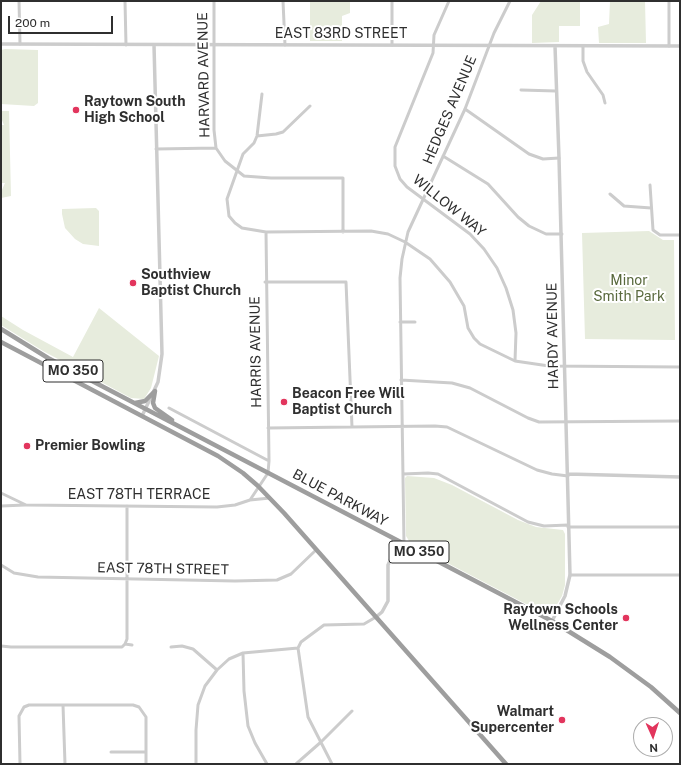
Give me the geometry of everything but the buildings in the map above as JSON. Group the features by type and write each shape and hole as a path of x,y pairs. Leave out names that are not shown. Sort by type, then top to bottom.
{"highway":[{"name":"BLUE PARKWAY","path":"1,329 48,358 552,621 610,656 651,687 680,713"},
{"name":"MO 350","path":"1,342 218,456 243,472 270,498 506,764"},
{"path":"133,403 145,401 154,391"},
{"path":"154,391 153,403 155,408 181,427"}],"street":[{"path":"20,1 20,44"},
{"path":"125,1 126,45"},
{"name":"HARVARD AVENUE","path":"214,1 214,130 216,148"},
{"path":"283,1 285,45"},
{"path":"392,1 392,45"},
{"name":"WILLOW WAY","path":"450,1 434,35 433,53 394,153 395,166 400,179 407,188 470,234 484,249 497,268 506,288 513,310 516,333 515,361"},
{"name":"HEDGES AVENUE","path":"401,543 403,474 400,278 405,242 423,199 465,109 494,33 510,1"},
{"path":"669,1 670,46"},
{"name":"EAST 83RD STREET","path":"1,44 490,45 583,47 680,46"},
{"path":"142,416 154,391 160,369 162,354 154,45"},
{"name":"HARDY AVENUE","path":"552,621 566,596 570,575 562,234 555,46"},
{"path":"583,47 583,61 587,72 603,95 605,103"},
{"path":"521,90 556,91"},
{"path":"262,94 257,136 254,143 243,154 227,199 226,206 229,216 235,223 249,230 266,232 379,231 405,242 430,259 450,282 464,306 468,328 474,338 480,344 515,361 538,366 680,367"},
{"path":"257,136 283,132 310,106"},
{"path":"465,109 529,154 543,159 559,158"},
{"path":"156,149 216,148 225,161 244,176 271,178 343,178 344,232"},
{"path":"443,156 488,184 518,217 529,226 546,234 562,234"},
{"path":"650,185 653,230 660,235 680,235"},
{"path":"610,194 624,206 651,208"},
{"name":"HARRIS AVENUE","path":"266,232 265,282 268,473"},
{"path":"265,282 347,281 352,427"},
{"path":"400,322 415,322"},
{"path":"401,380 461,385 479,392 534,421 547,423 680,421"},
{"path":"169,408 269,461"},
{"path":"268,428 402,426 447,427 537,470 552,474 680,477"},
{"path":"250,500 268,473"},
{"path":"403,474 438,474 528,522 544,526 680,527"},
{"name":"EAST 78TH TERRACE","path":"1,493 26,505"},
{"name":"EAST 78TH TERRACE","path":"1,506 224,507 250,500 270,498"},
{"path":"1,646 122,647 125,644 127,639 127,506"},
{"path":"332,764 306,712 298,648 301,642 324,625 364,624 371,622 382,612 388,601 388,565 401,543"},
{"name":"EAST 78TH STREET","path":"1,565 14,573 26,576 235,581 277,580 291,574 316,550"},
{"path":"570,575 680,575"},
{"path":"125,644 132,645"},
{"path":"171,647 182,646 193,649 217,670"},
{"path":"196,764 198,705 205,686 217,670 229,660 243,654 298,648"},
{"path":"243,654 244,691 248,726 255,743 267,764"},
{"path":"20,764 19,716 23,708 29,705 133,704 142,710 146,717 146,764"},
{"path":"63,705 65,764"},
{"path":"296,764 321,742 352,711"},
{"path":"111,752 146,752"}],"green space":[{"path":"310,1 350,1 350,13 342,16 342,41 310,41"},
{"path":"541,1 580,1 580,26 559,26 559,42 532,43 532,15"},
{"path":"610,1 645,1 646,43 599,43 598,27 609,24"},
{"path":"1,50 38,50 38,103 34,106 1,104"},
{"path":"1,111 9,111 11,196 1,198 1,192 5,183 1,183 1,125 4,125 1,118"},
{"path":"96,208 99,211 99,246 83,244 75,239 65,228 62,209"},
{"name":"Minor Smith Park","path":"649,231 663,240 674,240 675,340 585,339 582,233"},
{"path":"99,308 159,356 151,388 144,399 131,398 43,351 1,325 1,316 23,330 73,357"},
{"path":"407,476 434,478 452,485 518,520 536,527 563,530 565,534 565,585 562,596 552,613 547,615 411,544 406,536 405,478"}],"place":[{"name":"Raytown South High School","path":"76,110"},
{"name":"Southview Baptist Church","path":"133,283"},
{"name":"Beacon Free Will Baptist Church","path":"284,402"},
{"name":"Premier Bowling","path":"27,446"},
{"name":"Raytown Schools Wellness Center","path":"626,618"},
{"name":"Walmart Supercenter","path":"562,720"}]}
